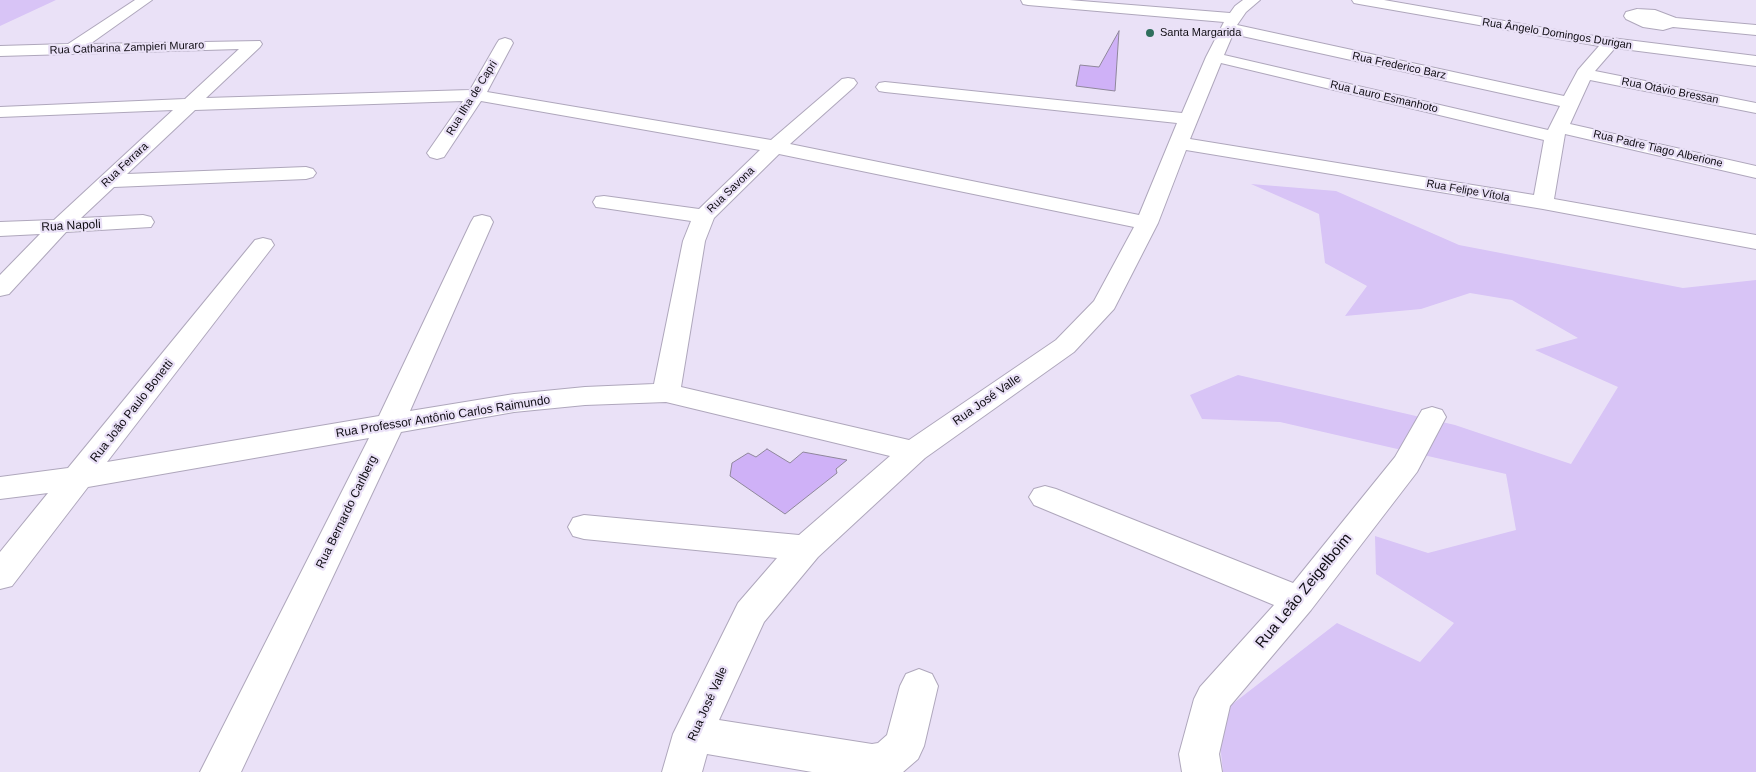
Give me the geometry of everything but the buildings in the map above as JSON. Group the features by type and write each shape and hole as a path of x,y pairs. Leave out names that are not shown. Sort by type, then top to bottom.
{"street":[{"path":"70,50 144,0"},
{"name":"Rua José Valle","path":"682,772 693,734 750,613 806,548 914,451 1065,346 1105,304 1147,223 1214,57 1240,9 1253,0"},
{"name":"Rua Ângelo Domingos Durigan","path":"1359,0 1610,44 1756,61"},
{"name":"Rua Frederico Barz","path":"1028,1 1231,23 1570,103"},
{"path":"1646,7 1631,15 1633,18 1650,24 1663,25 1672,22 1756,30"},
{"name":"Rua Ilha de Capri","path":"438,153 476,95 505,43"},
{"name":"Rua Catharina Zampieri Muraro","path":"3,53 254,44"},
{"name":"Rua Ferrara","path":"0,289 59,227 254,44"},
{"path":"1543,203 1557,132 1584,74 1610,44"},
{"name":"Rua Lauro Esmanhoto","path":"1214,57 1557,132"},
{"name":"Rua Otávio Bressan","path":"1584,74 1756,108"},
{"name":"Rua Savona","path":"666,393 694,241 704,216 774,147 848,83"},
{"path":"885,87 1188,119"},
{"path":"0,112 188,106 373,97 476,95 774,147 1147,223"},
{"name":"Rua Padre Tiago Alberione","path":"1557,132 1756,172"},
{"name":"Rua Felipe Vítola","path":"1179,143 1543,203 1756,242"},
{"path":"108,180 306,173"},
{"path":"604,202 704,216"},
{"name":"Rua Napoli","path":"0,229 143,222"},
{"name":"Rua Bernardo Carlberg","path":"220,772 390,424 482,222"},
{"name":"Rua João Paulo Bonetti","path":"0,576 263,245"},
{"name":"Rua Professor Antônio Carlos Raimundo","path":"0,488 78,478 523,402 585,396 666,393 914,451"},
{"name":"Rua Leão Zeigelboim","path":"1202,772 1199,754 1213,699 1299,600 1406,464 1432,417"},
{"path":"1045,497 1299,600"},
{"path":"584,527 806,548"},
{"path":"693,734 872,763 888,759 904,746 919,686"}],"shaded area":[{"path":"0,0 56,0 0,26"},
{"path":"1251,184 1336,191 1459,245 1683,288 1756,280 1756,772 1223,772 1217,716 1337,623 1420,662 1454,623 1376,574 1375,536 1428,553 1516,530 1506,474 1280,422 1202,419 1190,395 1238,375 1455,425 1571,464 1618,387 1535,350 1578,338 1512,300 1470,293 1421,309 1345,316 1367,286 1325,263 1319,214"}],"place":[{"name":"Santa Margarida","path":"1150,33"}]}
